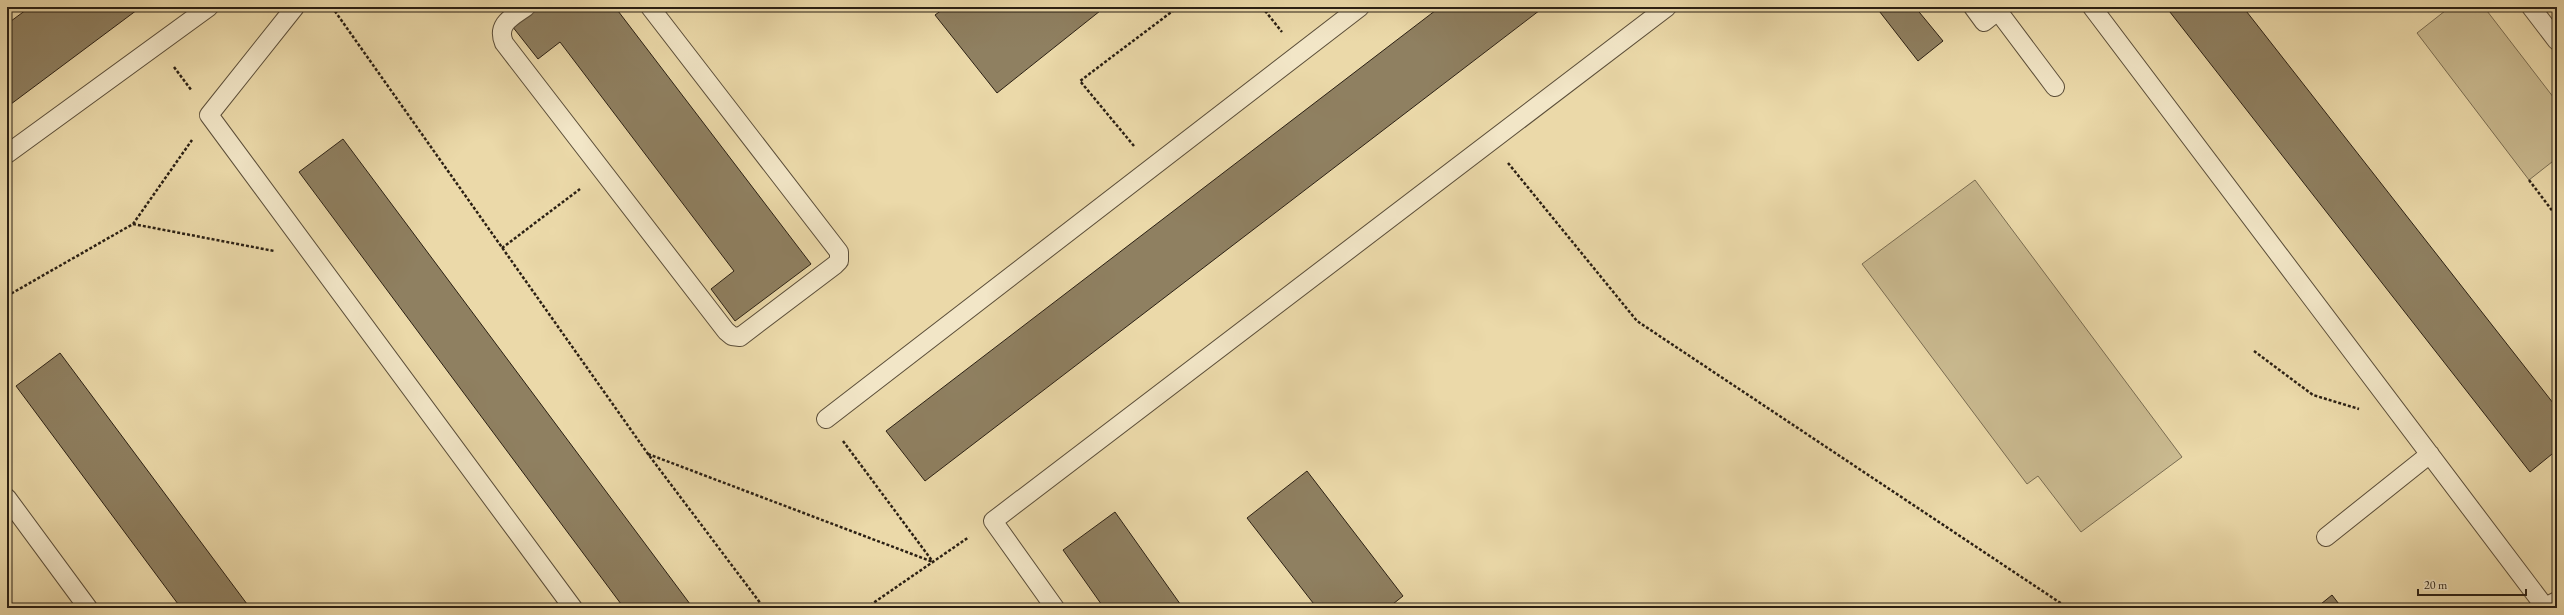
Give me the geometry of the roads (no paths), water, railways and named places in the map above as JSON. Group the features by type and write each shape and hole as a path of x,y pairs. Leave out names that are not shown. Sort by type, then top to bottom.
{"lane":[{"path":"7,154 209,7"},
{"path":"295,7 209,115 573,608"},
{"path":"526,7 502,25 501,31 504,43 732,336 740,337 839,261 839,252 650,7"},
{"path":"826,419 1360,7"},
{"path":"1055,608 993,521 1667,7"},
{"path":"1973,7 1984,22 2000,9 2055,87"},
{"path":"2092,7 2545,607 2557,601"},
{"path":"2531,7 2557,41"},
{"path":"2326,537 2430,454"},
{"path":"7,498 88,608"}]}
